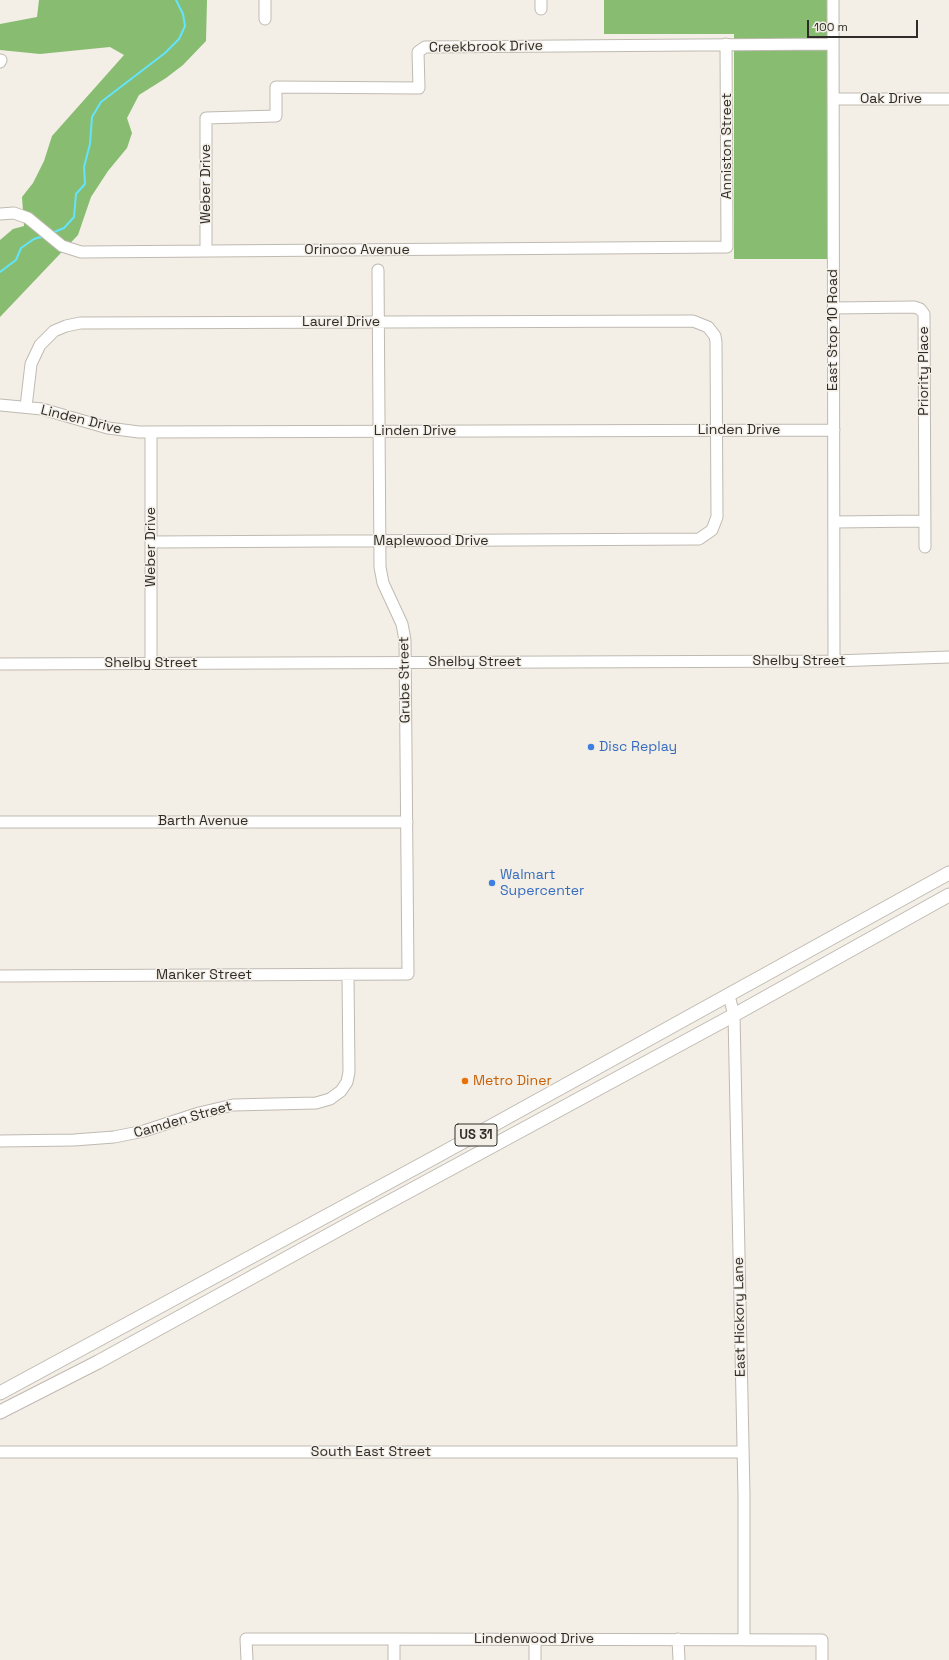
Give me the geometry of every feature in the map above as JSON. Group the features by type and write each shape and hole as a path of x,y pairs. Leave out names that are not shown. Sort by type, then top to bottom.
{"main road":[{"name":"US 31","path":"0,1393 432,1159 949,873"},
{"name":"US 31","path":"0,1412 98,1362 734,1015 949,895"}],"street":[{"path":"265,0 265,19"},
{"name":"East Stop 10 Road","path":"833,0 834,661"},
{"name":"Anniston Street","path":"726,44 727,248"},
{"name":"Creekbrook Drive","path":"206,118 276,116 276,87 419,88 418,52 425,47 833,44"},
{"name":"Oak Drive","path":"833,99 949,98"},
{"name":"Weber Drive","path":"206,118 206,250"},
{"name":"Orinoco Avenue","path":"0,214 17,214 33,222 55,242 67,249 80,252 206,250 727,248"},
{"name":"Grube Street","path":"378,270 379,541 382,577 398,611 404,630 408,974"},
{"name":"Priority Place","path":"833,308 914,307 920,309 924,314 925,547"},
{"name":"Laurel Drive","path":"26,407 31,364 34,354 51,333 73,324 693,321 703,324 710,330 716,342 717,431"},
{"name":"Linden Drive","path":"0,405 26,407 66,415 108,428 125,431 151,432 834,430"},
{"name":"Maplewood Drive","path":"151,542 694,540 709,533 714,527 717,517 717,431"},
{"name":"Weber Drive","path":"151,432 151,663"},
{"path":"834,522 925,521"},
{"name":"Shelby Street","path":"0,664 834,661 949,657"},
{"name":"Barth Avenue","path":"0,822 407,822"},
{"name":"Manker Street","path":"0,976 408,974"},
{"name":"Camden Street","path":"0,1141 74,1140 121,1136 144,1131 220,1108 250,1103 316,1103 330,1100 342,1091 347,1082 349,1072 348,975"},
{"name":"East Hickory Lane","path":"729,996 734,1015 743,1452 744,1639"},
{"name":"South East Street","path":"0,1452 743,1452"},
{"name":"Lindenwood Drive","path":"247,1660 246,1639 822,1640 822,1660"},
{"path":"394,1639 394,1660"},
{"path":"535,1639 535,1660"},
{"path":"678,1639 678,1660"}],"green space":[{"path":"39,0 207,0 206,41 183,65 139,95 127,118 132,133 127,148 108,171 91,197 78,235 0,317 0,240 13,229 24,226 22,197 33,183 44,161 52,136 124,55 110,47 40,54 0,50 0,24 37,17"},
{"path":"604,0 827,0 827,259 734,259 734,34 604,34"}],"waterway":[{"path":"52,233 64,228 74,217 76,194 85,184 84,167 90,144 92,117 101,102 165,53 179,39 185,26 183,14 176,0"},
{"path":"0,272 16,260 21,248 34,239 44,236"}],"place":[{"name":"Disc Replay","path":"591,747"},
{"name":"Walmart Supercenter","path":"492,883"},
{"name":"Metro Diner","path":"465,1081"}]}
